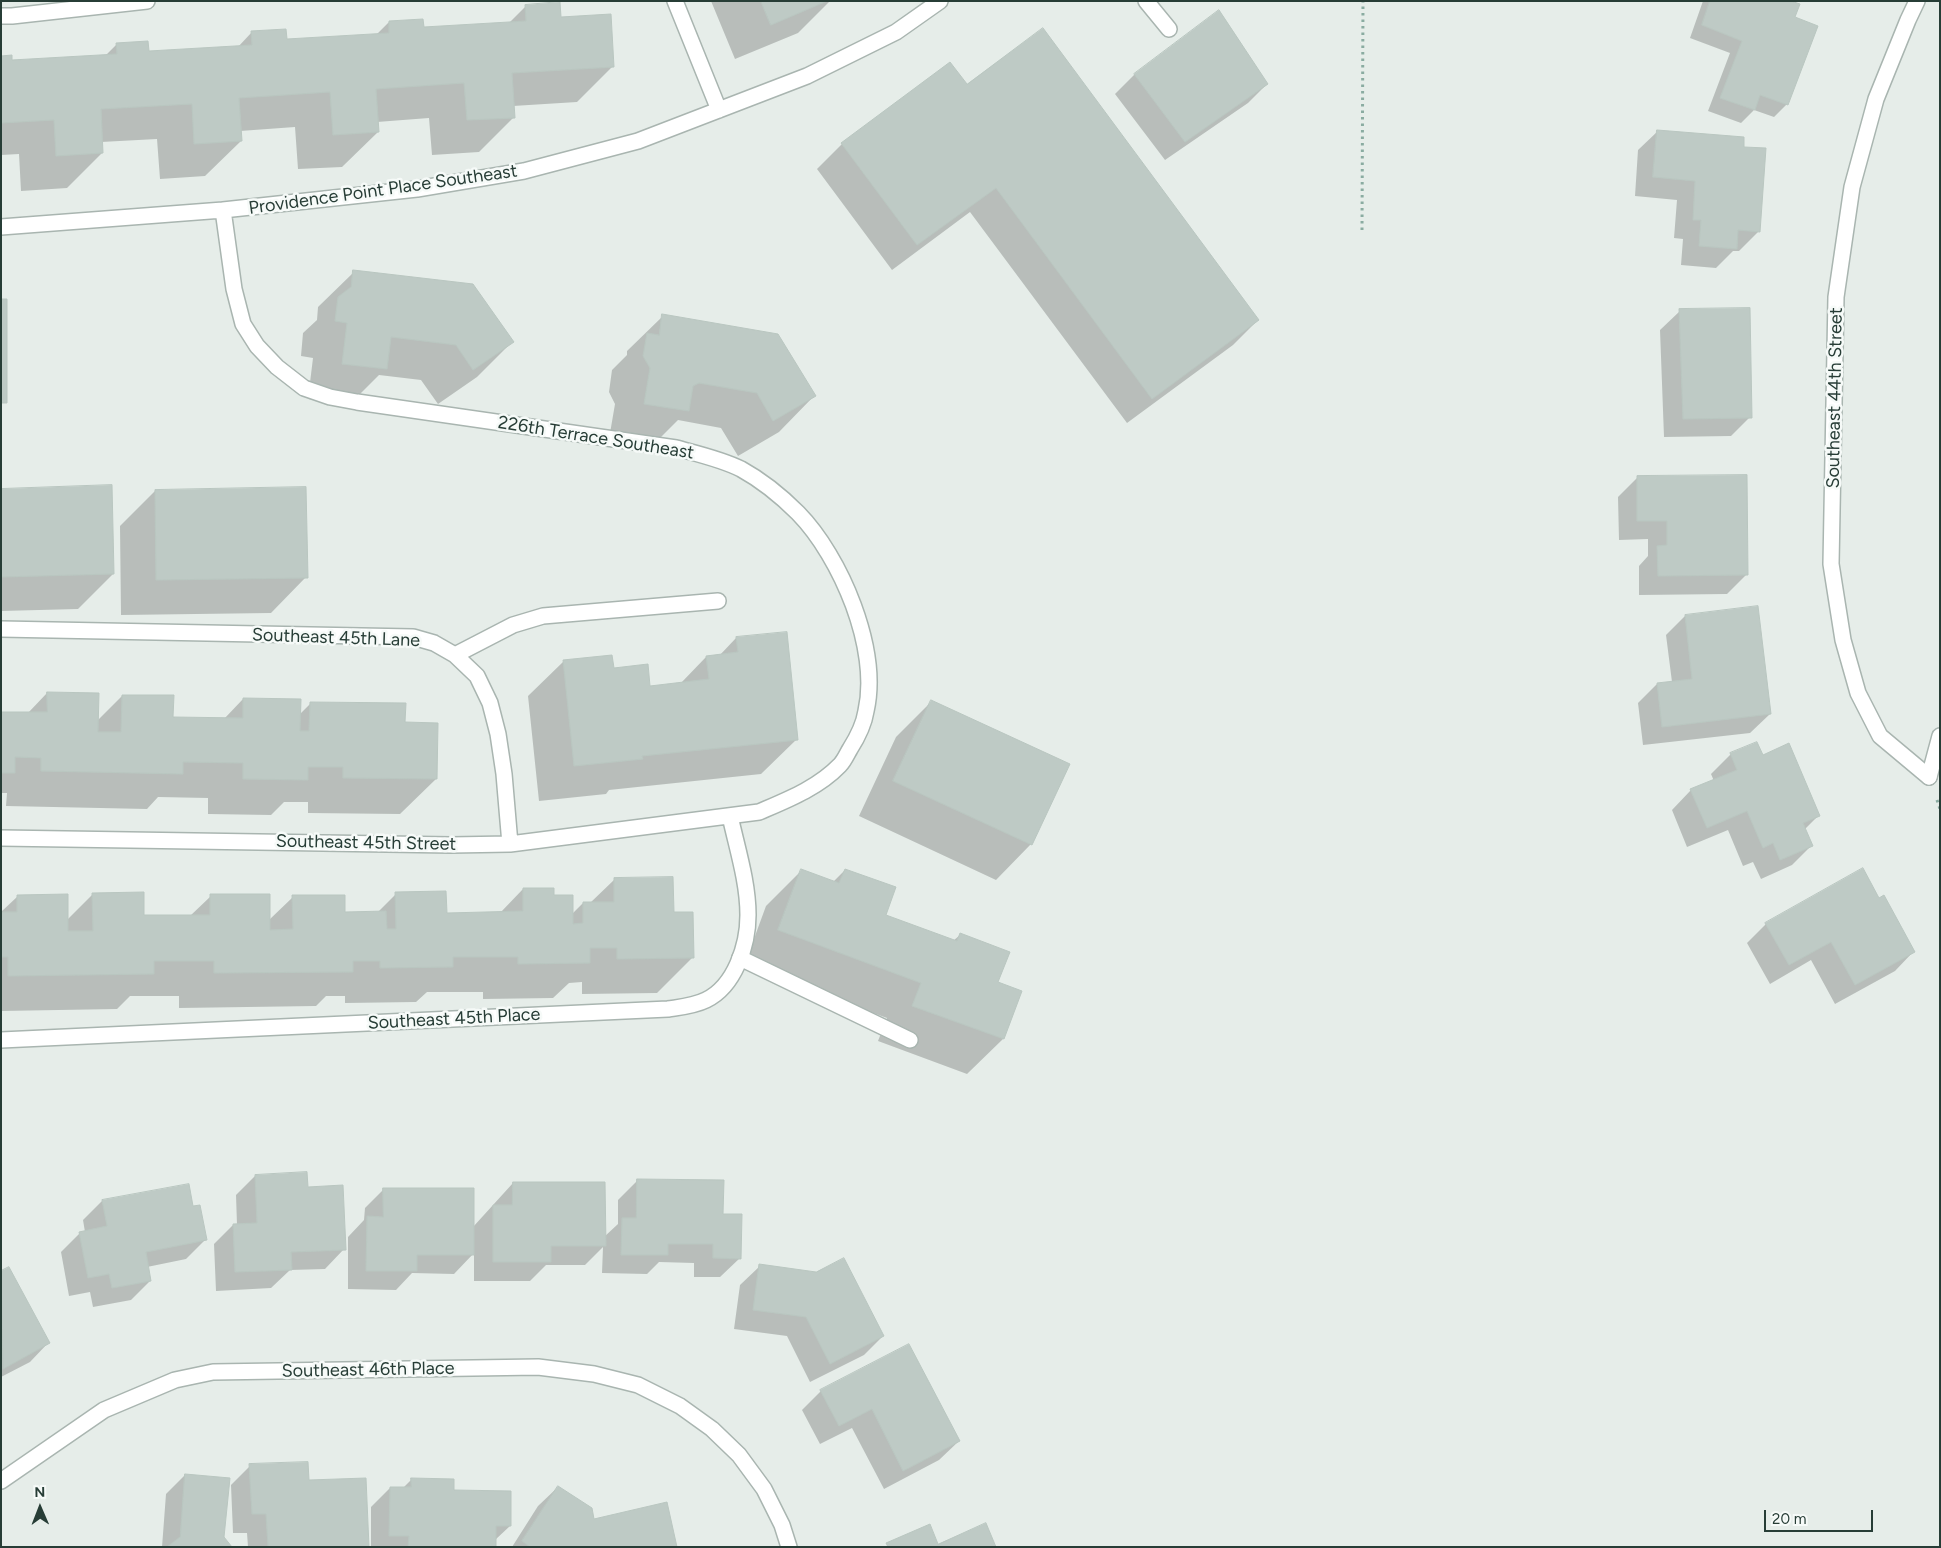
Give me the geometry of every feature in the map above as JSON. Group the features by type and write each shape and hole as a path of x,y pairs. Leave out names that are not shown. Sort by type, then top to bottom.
{"street":[{"path":"1,16 147,1"},
{"path":"675,1 719,110"},
{"name":"Providence Point Place Southeast","path":"1,227 223,210 417,189 524,171 638,141 808,76 896,32 940,1"},
{"path":"1146,1 1169,29"},
{"name":"Southeast 44th Street","path":"1917,1 1876,99 1852,187 1836,297 1831,564 1843,640 1858,693 1880,736 1929,777 1940,736"},
{"name":"226th Terrace Southeast","path":"223,210 234,289 243,324 257,346 277,367 304,388 330,397 357,402 676,448 713,458 742,470 798,513 826,552 844,583 856,611 865,647 869,685 866,711 857,738 841,764 824,779 794,797 758,812 730,816"},
{"path":"455,655 513,625 543,616 718,601"},
{"name":"Southeast 45th Lane","path":"1,629 413,637 434,643 455,655 477,676 490,703 498,734 504,774 510,844"},
{"name":"Southeast 45th Street","path":"1,838 451,845 510,844 730,816"},
{"name":"Southeast 45th Place","path":"1,1040 668,1009 694,1005 707,1000 724,985 737,966 746,937 748,914 744,882 730,816"},
{"path":"740,958 910,1040"},
{"name":"Southeast 46th Place","path":"1,1481 104,1410 175,1380 213,1372 538,1367 594,1374 638,1385 680,1406 712,1429 739,1454 764,1489 782,1524 789,1547"}],"path":[{"path":"1362,230 1363,1"}],"building":[{"path":"761,1 827,1 771,25"},
{"path":"1710,1 1791,1 1800,4 1795,17 1818,26 1788,105 1760,95 1755,110 1720,98 1742,41 1702,25"},
{"path":"560,2 561,17 611,14 614,67 512,73 515,118 467,120 464,83 376,89 379,132 333,135 330,92 239,98 242,141 194,144 192,104 101,109 103,153 56,156 54,120 1,123 1,56 12,55 12,60 117,54 116,43 148,41 149,51 252,45 251,31 286,29 287,39 389,33 389,21 423,19 424,27 526,21 525,5"},
{"path":"1219,10 1268,84 1185,142 1134,74"},
{"path":"1043,28 1259,320 1152,399 996,188 917,245 841,143 950,62 967,84"},
{"path":"1657,130 1744,137 1744,147 1766,148 1760,232 1738,230 1737,249 1699,246 1701,220 1693,220 1695,181 1653,177"},
{"path":"353,270 473,284 514,342 473,370 456,345 391,337 387,369 342,364 347,323 335,321 338,297 351,287"},
{"path":"1,299 7,299 7,403 1,403"},
{"path":"1750,308 1752,418 1683,419 1679,309"},
{"path":"662,314 778,334 816,396 773,421 757,393 699,383 693,386 689,411 644,404 650,368 643,356 647,333 659,335"},
{"path":"1747,475 1748,575 1658,576 1657,546 1667,545 1667,521 1637,521 1637,476"},
{"path":"112,485 114,574 1,577 1,489"},
{"path":"306,487 308,578 156,580 155,490"},
{"path":"1758,606 1771,714 1662,727 1657,683 1692,679 1685,615"},
{"path":"787,632 798,740 642,756 643,759 574,766 563,660 612,655 614,668 648,664 650,686 709,679 706,656 738,652 736,637"},
{"path":"47,692 99,693 98,732 121,732 122,695 174,695 173,717 243,718 243,698 301,699 300,731 309,731 310,702 406,703 405,722 438,723 437,779 343,778 343,767 308,767 308,780 243,779 243,763 183,762 183,774 41,771 41,758 15,757 15,773 1,773 1,712 47,712"},
{"path":"931,700 1070,764 1032,845 893,781"},
{"path":"1757,742 1763,755 1789,743 1820,816 1803,823 1813,846 1780,860 1773,843 1763,848 1747,811 1707,828 1690,789 1737,770 1730,753"},
{"path":"1863,868 1879,898 1884,895 1915,952 1855,985 1831,942 1789,965 1765,923"},
{"path":"801,869 839,883 845,869 896,887 886,915 957,941 960,933 1010,952 998,982 1022,991 1004,1039 912,1006 921,983 778,930"},
{"path":"673,877 674,912 693,912 694,958 617,959 617,948 590,948 590,963 518,964 518,957 453,957 453,967 380,968 380,961 353,961 353,972 214,973 214,961 154,961 154,974 8,976 8,957 1,957 1,912 17,912 17,895 68,894 68,931 93,931 92,893 144,892 144,915 210,915 210,894 270,894 270,930 293,929 292,895 345,895 345,912 386,911 387,929 396,929 395,892 446,891 447,913 523,911 523,888 554,888 554,895 573,895 573,924 583,923 583,902 614,902 614,878"},
{"path":"307,1172 308,1187 343,1185 346,1250 291,1252 292,1270 235,1272 233,1224 257,1223 255,1175"},
{"path":"637,1179 724,1180 723,1214 742,1214 741,1259 713,1258 713,1244 668,1244 668,1255 621,1255 622,1218 636,1218"},
{"path":"513,1182 605,1182 606,1246 551,1246 551,1262 493,1262 493,1205 512,1205"},
{"path":"189,1184 193,1206 200,1205 207,1240 146,1252 151,1281 112,1288 109,1274 88,1278 79,1232 107,1226 102,1200"},
{"path":"383,1188 474,1188 474,1255 417,1255 417,1271 366,1271 367,1216 383,1217"},
{"path":"844,1258 884,1336 830,1364 806,1317 753,1310 759,1264 816,1272"},
{"path":"9,1267 50,1343 3,1369 1,1271"},
{"path":"909,1344 960,1441 903,1471 872,1409 839,1426 820,1390"},
{"path":"308,1462 309,1480 366,1478 369,1547 268,1547 266,1514 252,1514 249,1464"},
{"path":"185,1474 230,1478 224,1537 232,1547 167,1547 180,1537"},
{"path":"411,1478 454,1479 454,1490 511,1491 511,1526 496,1526 496,1547 408,1547 409,1536 389,1536 390,1487 411,1487"},
{"path":"558,1486 592,1508 594,1519 667,1502 677,1547 530,1547 522,1541"},
{"path":"986,1523 996,1547 888,1547 886,1543 930,1524 938,1544"}]}
